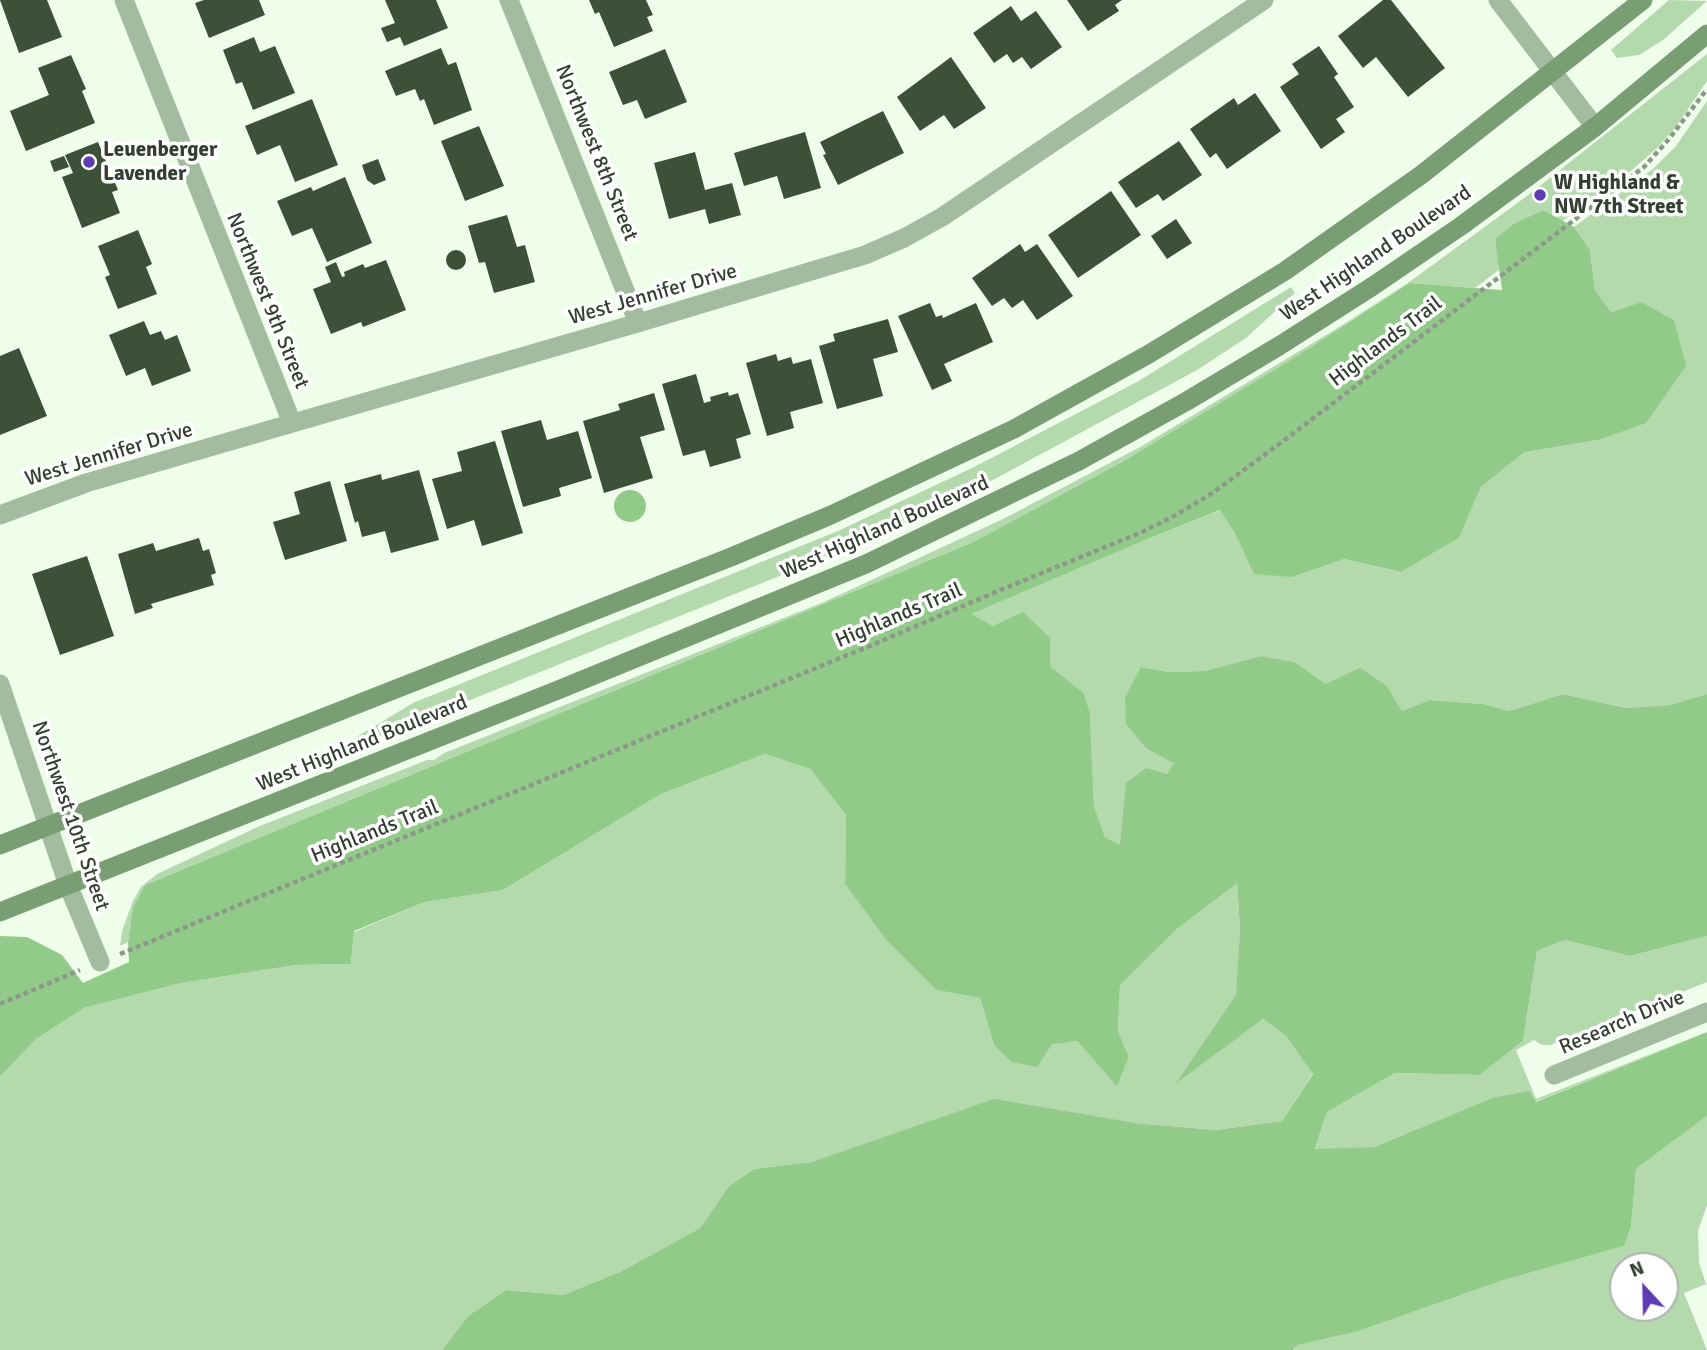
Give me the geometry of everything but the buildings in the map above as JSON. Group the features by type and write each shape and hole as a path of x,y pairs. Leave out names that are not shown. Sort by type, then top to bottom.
{"main road":[{"name":"West Highland Boulevard","path":"0,845 744,552 831,515 1014,429 1149,354 1285,271 1421,175 1643,0"},
{"name":"West Highland Boulevard","path":"0,912 866,564 1091,455 1279,346 1461,226 1595,127 1707,34"}],"street":[{"name":"Northwest 9th Street","path":"124,0 292,423"},
{"name":"Northwest 8th Street","path":"509,0 638,323"},
{"name":"West Jennifer Drive","path":"0,514 63,490 865,255 942,217 1264,0"},
{"path":"1498,0 1595,127"},
{"name":"Northwest 10th Street","path":"0,684 68,885 100,962"},
{"name":"Research Drive","path":"1553,1075 1707,1012"}],"path":[{"name":"Highlands Trail","path":"0,1003 1142,533 1174,516 1211,494 1282,442 1644,167 1670,139 1707,89"}],"shaded area":[{"path":"1669,0 1707,1 1663,40 1639,55 1617,58 1611,50"},
{"path":"1707,54 1707,81 1675,128 1657,148 1632,170 1561,222 1543,210 1513,224 1495,239 1500,269 1475,288 1408,283 1300,354 1122,462 973,542 145,885 133,907 128,942 120,946 122,931 133,901 141,887 157,874 260,826 427,760 434,760 444,753 824,602 1005,518 1142,446 1412,280 1527,196"},
{"path":"1707,101 1707,694 1669,705 1626,708 1563,694 1509,711 1483,704 1429,700 1402,711 1387,686 1326,684 1295,662 1261,656 1204,671 1169,672 1141,667 1147,749 1175,762 1120,845 1105,837 1094,806 1090,713 1084,693 993,626 970,614 1221,510 1235,533 1293,577 1344,559 1401,572 1459,538 1481,487 1525,452 1598,440 1641,302 1611,312 1595,290 1590,250 1574,227 1653,169 1676,146"},
{"path":"1543,210 1574,227 1590,250 1595,290 1611,312 1641,302 1674,320 1686,366 1646,423 1598,440 1525,452 1481,487 1459,538 1401,572 1344,559 1293,577 1254,574 1235,533 1220,510 971,614 993,626 1023,612 1050,638 1050,666 1084,693 1090,713 1094,806 1105,837 1120,845 1126,783 1146,768 1167,774 1174,763 1147,749 1126,724 1125,698 1141,667 1169,672 1204,671 1261,656 1295,662 1326,684 1360,668 1387,686 1402,711 1429,700 1483,704 1509,711 1563,694 1626,708 1669,705 1707,694 1707,936 1630,956 1565,940 1537,951 1523,1041 1480,1075 1395,1073 1327,1112 1315,1149 1374,1147 1492,1098 1529,1091 1536,1102 1707,1032 1707,1116 1636,1169 1631,1227 1624,1246 1501,1281 1356,1332 1297,1345 1293,1350 442,1350 468,1316 506,1290 563,1295 622,1271 700,1228 729,1186 754,1169 812,1162 994,1099 1135,1123 1216,1130 1282,1121 1313,1074 1286,1036 1263,1019 1175,1084 1236,995 1240,929 1237,883 1177,929 1120,985 1118,1031 1129,1057 1117,1086 1077,1041 1052,1044 1037,1067 1012,1062 994,1045 980,998 936,990 886,940 845,884 846,815 810,769 765,754 661,794 503,890 425,902 354,931 351,964 296,965 181,983 84,1008 36,1039 0,1077 0,936 27,937 62,955 83,983 129,962 128,942 133,907 145,885 973,542 1122,462 1300,354 1409,283 1502,290 1495,239 1513,224"},
{"path":"1291,287 1295,293 1246,338 1197,370 965,495 807,565 348,749 345,744 413,703 838,531 976,466 1137,382"},
{"path":"630,490 641,495 646,506 641,517 630,522 619,517 614,506 619,495"},
{"path":"765,754 810,769 846,815 845,884 886,940 936,990 980,998 994,1045 1077,1041 1117,1085 1129,1057 1118,1031 1120,985 1177,929 1237,882 1240,929 1237,995 1176,1082 1263,1019 1286,1036 1313,1073 1282,1121 1216,1130 1135,1123 754,1169 729,1186 700,1228 622,1271 563,1295 506,1290 468,1316 442,1350 0,1350 0,1077 36,1039 84,1008 181,983 296,965 351,964 354,932 425,902 503,890 661,794"},
{"path":"1707,936 1707,982 1550,1045 1542,1045 1534,1040 1516,1050 1536,1099 1707,1032 1535,1102 1492,1098 1374,1147 1315,1150 1327,1112 1395,1073 1480,1075 1523,1041 1537,951 1565,940 1630,956"},
{"path":"1707,1116 1707,1205 1698,1231 1699,1263 1706,1284 1684,1293 1707,1350 1294,1350 1296,1345 1356,1332 1501,1281 1624,1246 1631,1227 1636,1169"}],"place":[{"name":"Leuenberger Lavender","path":"89,162"},
{"name":"W Highland & NW 7th Street","path":"1540,195"}]}
